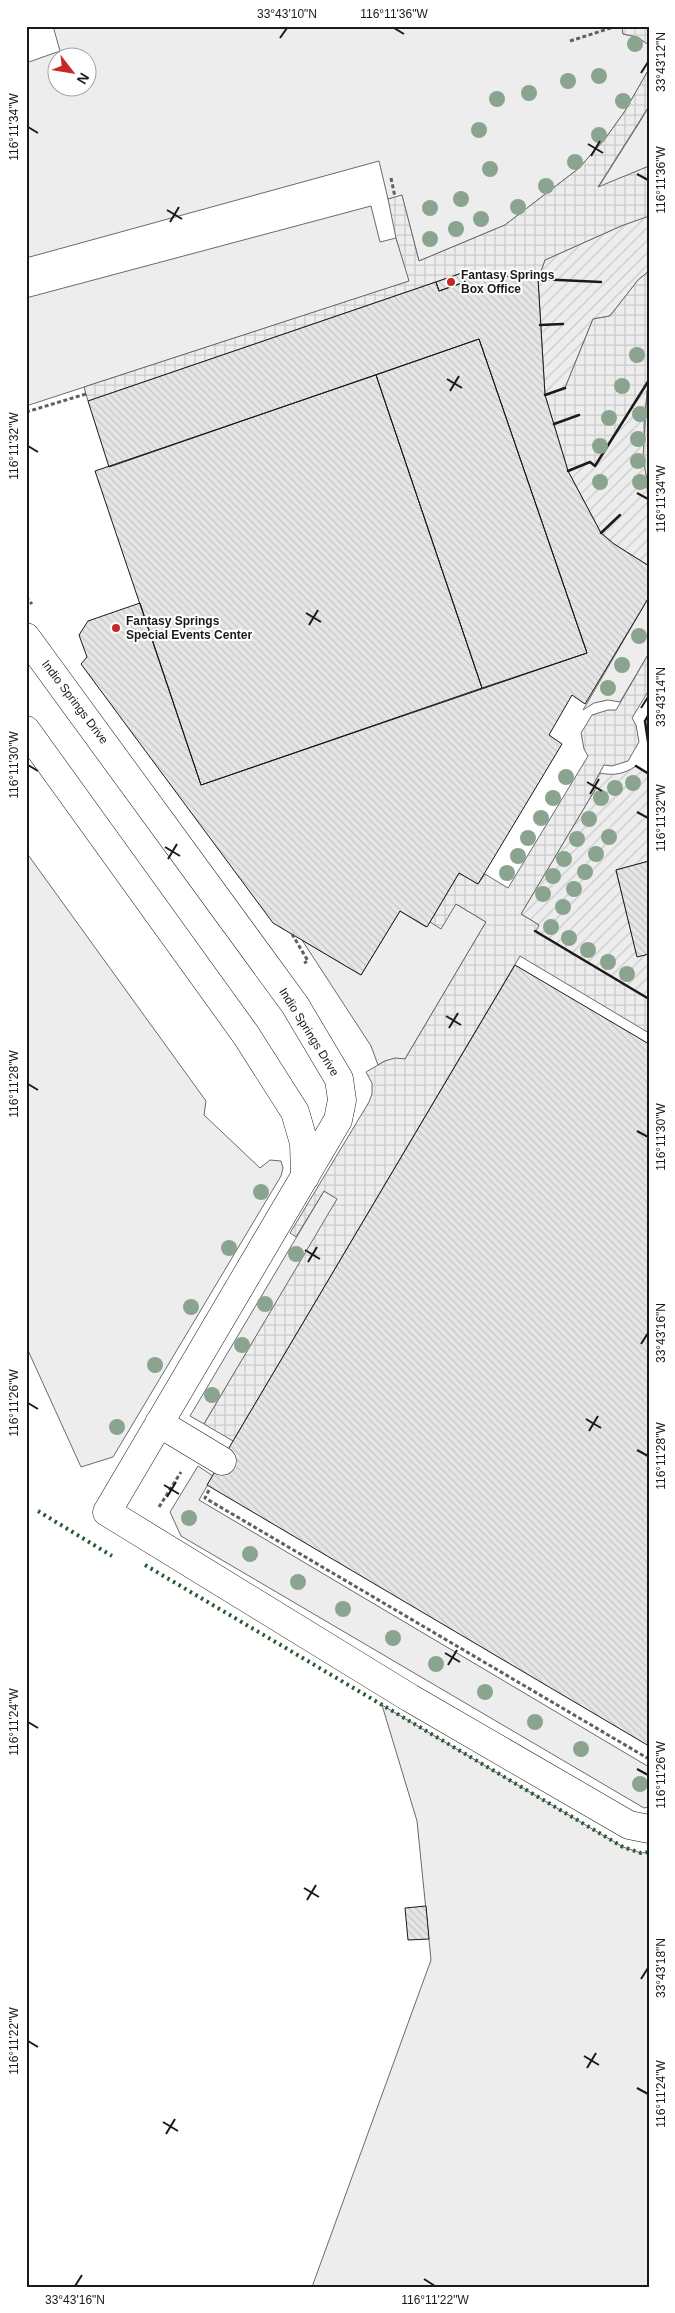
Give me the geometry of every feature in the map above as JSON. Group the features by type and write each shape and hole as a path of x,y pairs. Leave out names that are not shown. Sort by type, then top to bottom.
{"lane":[{"name":"Indio Springs Drive","path":"26,637 295,1005 339,1079 342,1100 338,1120 158,1422 107,1512 410,1698 629,1825 649,1829"},
{"path":"26,730 246,1035 295,1112 304,1142 305,1177"},
{"path":"158,1422 222,1461"}],"path":[{"path":"570,41 617,26"},
{"path":"391,178 395,197"},
{"path":"26,412 86,394"},
{"path":"292,934 308,961"},
{"path":"165,1496 183,1469"},
{"path":"211,1487 205,1498 649,1759"}],"shaded area":[{"path":"53,26 622,26 623,34 637,37 648,44 649,69 625,111 605,139 578,169 505,225 419,261 402,196 388,199 379,161 26,258 26,63 48,55 48,98 98,98 98,48 59,48"},
{"path":"622,26 649,26 649,45 637,37 623,34"},
{"path":"649,69 649,106 598,187 649,166 649,216 621,226 545,260 538,279 462,273 88,401 84,387 409,281 396,238 388,199 402,195 419,261 505,225 578,169 605,139 625,111"},
{"path":"649,106 649,166 598,188 641,120"},
{"path":"371,206 380,242 396,238 410,281 26,406 26,298"},
{"path":"648,216 649,271 638,280 610,316 593,319 565,388 545,395 538,279 545,260"},
{"path":"649,271 649,380 595,466 590,462 568,471 545,395 565,388 593,319 610,316 638,280"},
{"path":"648,381 644,425 647,489 649,492 649,566 614,544 601,533 568,471 590,462 595,465"},
{"path":"647,391 649,393 649,492 643,458"},
{"path":"649,597 649,653 620,702 608,700 594,703 583,710"},
{"path":"649,653 649,690 632,718 636,725 639,742 628,761 612,766 604,765 593,785 596,788 521,914 539,925 536,931 649,999 649,1033 520,956 233,1441 204,1424 337,1199 324,1191 296,1237 290,1233 369,1102 372,1094 372,1083 366,1072 385,1061 395,1058 405,1059 486,922 456,904 441,929 430,922 459,873 478,884 485,874 508,888 588,756 584,749 581,733 592,715 608,710 616,710"},
{"path":"636,766 649,774 649,861 616,870 637,956 649,954 649,999 535,931 539,925 521,914 596,788 592,785 600,773 619,774"},
{"path":"26,852 206,1101 204,1115 260,1168 270,1160 281,1161 283,1168 281,1176 113,1457 81,1467 26,1346"},
{"path":"456,904 486,922 405,1059 385,1061 378,1065 371,1046 302,940 361,975 400,911 426,927 430,922"},
{"path":"324,1191 338,1199 204,1424 190,1416"},
{"path":"198,1466 213,1476 199,1500 649,1767 649,1807 644,1808 181,1536 170,1512"},
{"path":"382,1705 623,1847 641,1853 649,1852 649,2287 312,2287 431,1960 417,1821"}],"building":[{"name":"Fantasy Springs Special Events Center","path":"462,273 538,279 545,395 568,471 601,533 614,544 649,566 649,597 585,704 572,695 549,735 562,744 478,884 459,873 427,927 400,911 361,975 273,923 81,664 87,657 79,635 88,621 140,603 201,785 587,653 479,339 109,467 88,401 436,282 439,291 465,282"},
{"name":"Fantasy Springs Box Office","path":"462,273 465,282 439,291 436,282"},
{"path":"479,339 587,653 482,688 376,375"},
{"path":"376,375 482,688 201,785 95,471"},
{"path":"649,861 649,954 637,957 616,870"},
{"path":"515,965 649,1044 649,1746 207,1485"},
{"path":"426,1906 429,1939 408,1940 405,1908"}],"hedge":[{"path":"38,1511 112,1556"},
{"path":"145,1565 623,1847 641,1853 649,1852"}],"wall":[{"path":"538,279 601,282"},
{"path":"540,325 563,324"},
{"path":"568,471 590,462 595,466 649,380"},
{"path":"545,395 565,388"},
{"path":"554,424 579,415"},
{"path":"601,533 620,515"},
{"path":"649,714 645,721 649,748"},
{"path":"636,766 649,774"},
{"path":"535,931 649,999"}],"place":[{"name":"Fantasy Springs Box Office","path":"451,282"},
{"name":"Fantasy Springs Special Events Center","path":"116,628"}]}
